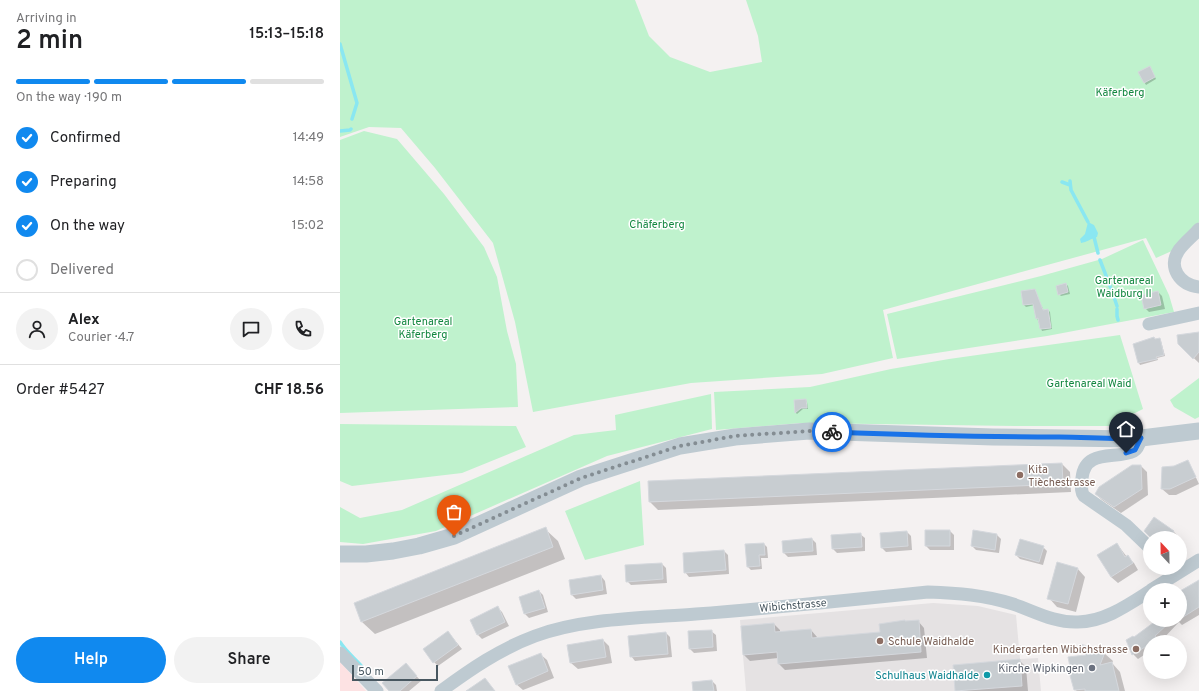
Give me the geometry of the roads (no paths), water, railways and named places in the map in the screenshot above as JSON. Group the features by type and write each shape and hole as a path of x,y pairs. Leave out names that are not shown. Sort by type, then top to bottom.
{"street":[{"path":"1199,229 1179,250 1175,264 1181,280 1189,285 1199,287"},
{"path":"1149,324 1199,313"},
{"path":"340,554 366,554 394,551 454,536 581,478 680,446 735,436 809,431 993,437 1078,437 1103,439 1141,438 1199,431"},
{"path":"1141,438 1134,451 1110,455 1090,461 1082,475 1082,493 1084,496 1126,525 1143,541"},
{"name":"Wibichstrasse","path":"1187,565 1199,560"},
{"name":"Wibichstrasse","path":"1159,583 1168,575"},
{"name":"Wibichstrasse","path":"441,691 472,668 504,650 535,636 567,626 928,592 959,593 986,597 1014,605 1048,618 1078,622 1092,620 1119,610 1143,595"},
{"path":"340,652 377,691"}],"water":[{"path":"1088,222 1094,225 1098,233 1097,237 1081,243 1080,239 1085,234"}],"waterway":[{"path":"340,44 357,103 352,119"},
{"path":"340,131 351,129"},
{"path":"1070,181 1071,190 1088,222"},
{"path":"1062,182 1070,185"},
{"path":"1094,237 1098,253"},
{"path":"1100,260 1110,286"},
{"path":"1111,288 1117,306"},
{"path":"1117,309 1118,320"},
{"path":"340,642 364,669"}],"place":[{"name":"Kita Tièchestrasse","path":"1020,475"},
{"name":"Schule Waidhalde","path":"880,641"},
{"name":"Kindergarten Wibichstrasse","path":"1136,649"},
{"name":"Kirche Wipkingen","path":"1092,668"},
{"name":"Schulhaus Waidhalde","path":"987,675"}],"park label":[{"name":"Käferberg","path":"1120,92"},
{"name":"Chäferberg","path":"657,224"},
{"name":"Gartenareal Waidburg II","path":"1124,286"},
{"name":"Gartenareal Käferberg","path":"423,327"},
{"name":"Gartenareal Waid","path":"1089,383"}]}
